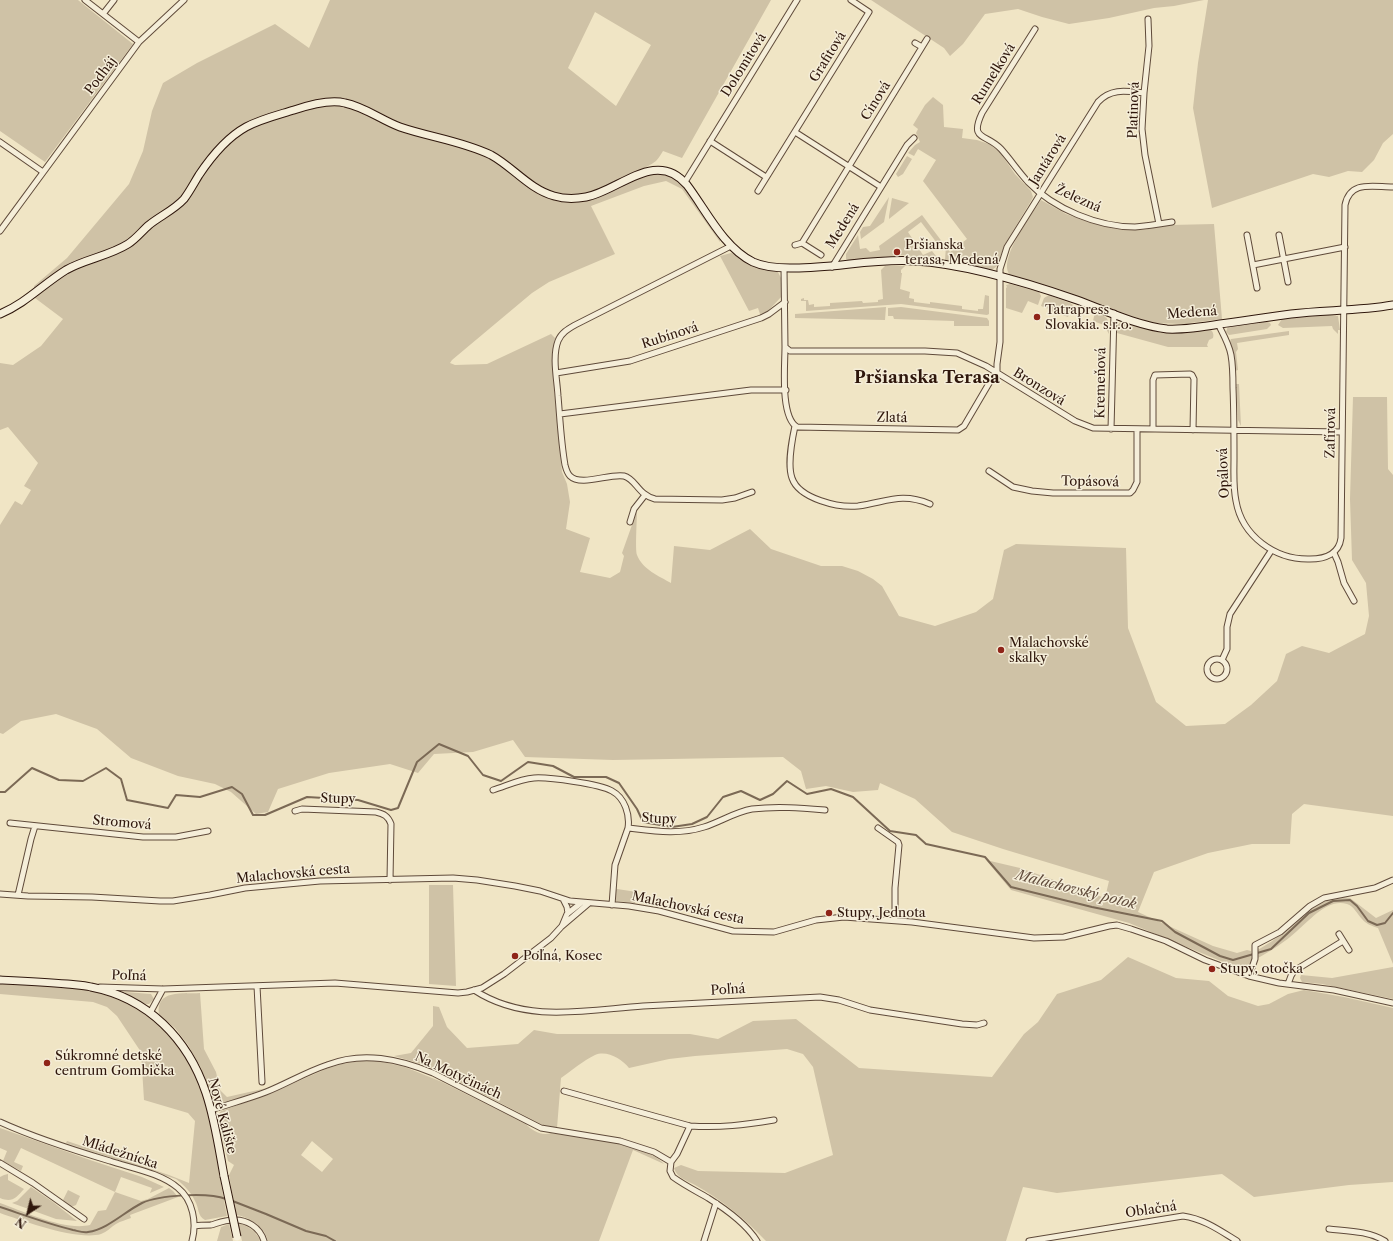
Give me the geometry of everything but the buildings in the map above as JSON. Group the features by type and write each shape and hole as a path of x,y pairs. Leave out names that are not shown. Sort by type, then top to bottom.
{"street":[{"path":"85,0 139,42"},
{"path":"103,14 114,0"},
{"name":"Podháj","path":"0,231 139,42 184,0"},
{"name":"Dolomitová","path":"685,182 797,0"},
{"name":"Grafitová","path":"758,191 869,12 851,0"},
{"name":"Platinová","path":"1148,19 1149,46 1142,115 1144,142 1159,224"},
{"name":"Rumelková","path":"978,132 977,125 982,113 1035,29"},
{"name":"Cínová","path":"802,243 927,39"},
{"path":"915,42 922,47"},
{"name":"Jantárová","path":"1000,277 1000,269 1007,247 1093,108 1107,94 1115,92 1144,93"},
{"path":"0,314 23,303 68,269 128,244 149,225 182,201 213,156 227,140 245,128 266,119 303,107 331,102 344,102 397,126 482,151 498,159 518,176 536,188 553,196 569,199 586,197 602,192 642,173 655,170 673,173 685,182 731,246 754,263 770,267 784,268 832,267"},
{"path":"794,132 881,187"},
{"name":"Železná","path":"978,132 979,135 999,147 1022,175 1040,193 1073,212 1096,221 1121,226 1135,227 1172,222"},
{"name":"Medená","path":"832,267 907,145 914,138"},
{"path":"710,141 766,177"},
{"path":"0,142 43,172"},
{"name":"Zafírová","path":"1334,553 1338,548 1341,538 1346,198 1350,192 1362,186 1393,187"},
{"path":"1247,235 1257,288"},
{"path":"1279,235 1288,282"},
{"path":"795,246 802,243 821,254"},
{"path":"731,246 567,329 558,340 556,348 556,373 565,466 569,475 576,480 624,476 631,480 645,496 655,499 722,500 752,492"},
{"path":"1252,265 1345,246"},
{"name":"Medená","path":"832,267 877,262 914,261 960,268 1000,277 1065,296 1141,323 1167,328 1189,328 1306,312 1374,308 1393,305"},
{"path":"784,268 787,409 795,426 790,463 791,476 797,486 809,496 825,502 848,506 905,497 922,500 930,504"},
{"path":"997,373 1000,342 1000,277"},
{"name":"Rubínová","path":"556,373 630,360 761,318 785,302"},
{"name":"Kremeňová","path":"1111,429 1114,314"},
{"path":"1218,324 1227,342 1231,356 1234,430"},
{"name":"Bronzová","path":"785,347 792,352 925,351 957,353 986,366 1074,421 1093,428 1342,432"},
{"name":"Zlatá","path":"795,426 801,428 961,429 991,380 997,373"},
{"path":"1153,429 1153,380 1155,375 1190,374 1194,379 1193,430"},
{"path":"560,414 751,390 786,390"},
{"name":"Topásová","path":"989,471 1013,487 1032,491 1053,493 1130,493 1137,482 1137,429"},
{"name":"Opálová","path":"1234,430 1234,492 1240,516 1248,529 1259,541 1271,550 1291,558 1324,558 1334,553"},
{"path":"630,522 634,509 645,496"},
{"path":"1222,660 1227,649 1227,627 1230,614 1271,550"},
{"path":"1334,553 1344,583 1354,600"},
{"name":"Stupy","path":"493,790 527,779 535,778 560,780 604,788 618,795 623,802 629,817 628,828 678,832 705,827 735,814 752,809 792,807 825,810"},
{"name":"Stupy","path":"295,811 302,809 376,812 384,814 389,818 391,824 390,880"},
{"name":"Stromová","path":"10,823 120,835 164,838 208,831"},
{"path":"18,895 35,826"},
{"name":"Malachovská cesta","path":"612,905 615,865 628,828"},
{"path":"878,828 898,842 899,845 895,888 895,920"},
{"name":"Malachovská cesta","path":"0,894 174,901 257,886 320,881 453,878 477,880 540,891 570,901 629,906 659,911 721,929 747,932 774,932 816,920 844,917 895,920 1034,938 1064,937 1117,925 1166,941 1206,960 1249,976 1288,984 1334,990 1393,1003"},
{"path":"1249,976 1254,959 1255,946 1280,932 1310,906 1324,898 1375,888 1393,880"},
{"path":"563,899 568,913"},
{"path":"570,901 576,914"},
{"path":"562,926 568,913 581,902"},
{"path":"562,926 589,903"},
{"name":"Poľná","path":"0,980 91,987 163,989 335,983 458,993 482,988 495,981 552,938 562,926"},
{"path":"1339,934 1350,950"},
{"path":"1288,984 1290,976 1294,971 1343,941"},
{"path":"257,986 262,1082"},
{"name":"Nové Kalište","path":"91,987 130,1000 150,1013 178,1039 190,1057 206,1093 211,1110 238,1239"},
{"path":"150,1013 163,989"},
{"name":"Poľná","path":"474,990 494,1002 505,1006 552,1012 586,1012 642,1006 820,997 839,1000 870,1010 962,1024 977,1025 984,1023"},
{"name":"Na Motyčinách","path":"211,1110 266,1092 326,1065 341,1060 368,1057 383,1058 417,1066 433,1073 541,1128 620,1141 654,1152 671,1162"},
{"path":"564,1091 690,1126 734,1126 774,1120"},
{"name":"Mládežnícka","path":"0,1122 45,1140 163,1179 171,1183 180,1189 188,1201 193,1213 195,1226 192,1241"},
{"path":"690,1126 677,1154 671,1162 670,1171 673,1177 716,1203 749,1230 757,1241"},
{"path":"0,1163 33,1183 84,1219"},
{"path":"704,1241 716,1203"},
{"name":"Oblačná","path":"1029,1241 1064,1238 1165,1218 1183,1216 1206,1222 1237,1241"},
{"path":"195,1226 210,1225 231,1220 241,1220 256,1228 264,1241"},
{"path":"1329,1229 1367,1234 1376,1236 1385,1241"}],"shaded area":[{"path":"0,0 78,0 133,44 45,162 0,131"},
{"path":"330,0 771,0 682,158 663,151 656,161 643,169 593,191 573,195 555,192 546,188 529,178 496,153 474,145 473,151 495,162 539,194 560,202 571,203 586,201 641,177 654,174 668,176 682,184 720,238 720,242 682,189 666,181 644,186 591,206 615,254 549,282 532,293 450,363 455,365 487,364 551,334 555,338 552,355 555,400 562,472 567,484 570,502 566,529 590,538 580,572 610,578 620,572 624,556 622,553 637,511 637,555 647,569 671,583 674,546 710,550 750,529 771,549 821,566 842,566 858,571 882,586 899,616 935,626 976,612 993,599 1004,550 1016,544 1126,548 1128,628 1156,702 1186,726 1225,724 1251,705 1277,681 1286,654 1302,646 1329,653 1365,634 1369,616 1366,583 1352,560 1350,499 1353,397 1387,397 1388,469 1393,475 1393,816 1304,804 1292,814 1290,844 1252,844 1208,853 1154,872 1138,912 1213,946 1237,953 1247,950 1251,951 1252,959 1247,968 1240,969 1129,923 1011,890 986,860 1020,868 1105,898 1109,881 952,832 915,799 880,783 878,790 853,792 826,786 806,789 801,771 783,757 613,760 525,757 513,740 473,752 434,754 418,773 390,764 329,773 278,789 268,812 256,814 231,792 215,784 178,776 131,758 97,729 56,714 21,721 3,734 0,733 0,525 15,501 22,505 31,490 24,486 38,463 8,427 0,430 0,363 13,365 41,346 63,319 35,298 34,286 67,258 129,184 143,151 152,111 163,83 197,63 275,24 309,48","holes":["595,12 651,45 616,106 568,68"]},
{"path":"871,0 1204,0 1069,24 1018,9 985,14 963,44 950,56 944,48"},
{"path":"1208,0 1393,0 1393,134 1383,143 1374,160 1362,172 1348,171 1329,177 1313,174 1212,208 1193,108 1198,63"},
{"path":"933,97 943,105 944,127 963,129 962,138 977,140 989,144 999,151 1015,174 1031,191 1033,197 1005,244 997,266 991,271 945,260 946,246 950,252 967,239 923,181 936,160 918,149 914,156 908,153 920,142 916,133 918,129 913,125 925,105"},
{"path":"907,156 912,159 903,174 898,177 896,174"},
{"path":"889,197 884,222 861,239 860,232 863,227 870,226"},
{"path":"892,198 909,203 889,219 889,216"},
{"path":"1041,200 1066,214 1091,223 1117,229 1142,230 1171,225 1214,224 1222,319 1182,324 1153,323 1010,275 1007,268 1008,259 1012,248 1017,237"},
{"path":"922,215 943,243 943,251 921,222 908,232 923,255 932,251 936,256 935,258 900,255 849,261 846,259 846,254 858,235 860,249 866,248 870,252 880,250 879,246"},
{"path":"731,253 754,266 777,270 781,278 782,296 768,311 760,314 758,308 749,311 720,256"},
{"path":"885,266 905,266 901,270 900,289 910,292 909,298 914,299 914,302 930,304 930,302 962,306 962,309 978,311 978,309 983,309 985,295 989,296 989,314 987,315 901,304 806,311 806,301 801,301 801,299 804,298 804,300 808,300 809,305 814,304 814,307 830,306 830,303 862,301 863,303 878,302 878,300 883,299 881,270"},
{"path":"1010,284 1039,292 1041,296 1038,305 1028,301 1022,313 1006,308 1006,285"},
{"path":"1049,295 1073,305 1068,317 1041,306 1044,298"},
{"path":"886,307 885,320 795,318 795,314"},
{"path":"901,307 987,318 989,321 989,326 954,326 954,321 894,319 893,316 888,316 888,308"},
{"path":"1095,312 1104,316 1108,320 1109,334 1104,325 1093,321"},
{"path":"1329,315 1338,316 1340,330 1338,330 1338,334 1332,326 1283,328 1278,325 1282,319"},
{"path":"1123,321 1161,333 1190,332 1210,329 1213,333 1213,338 1209,340 1207,345 1208,347 1168,347 1117,333 1118,324"},
{"path":"1265,321 1271,325 1267,329 1229,335 1226,332 1228,326"},
{"path":"1289,331 1289,335 1237,343 1238,349 1236,352 1238,370 1235,371 1233,351 1230,341 1231,339"},
{"path":"1236,384 1239,384 1241,426 1238,420"},
{"path":"429,885 453,885 456,986 429,984"},
{"path":"617,889 637,892 635,903 616,901"},
{"path":"1342,897 1350,898 1376,918 1393,910 1393,964 1378,928 1365,922 1354,908 1347,904 1340,903 1333,904 1320,911 1288,939 1256,959 1256,951 1278,937 1310,910 1323,902"},
{"path":"1128,957 1176,978 1209,981 1228,996 1258,1006 1269,1004 1288,994 1304,990 1393,1008 1393,1182 1349,1185 1254,1197 1222,1174 1057,1193 1023,1187 1006,1241 766,1241 733,1210 715,1197 682,1178 677,1174 674,1168 681,1165 698,1171 785,1173 833,1155 813,1067 803,1054 787,1049 695,1056 669,1059 629,1068 614,1056 604,1054 595,1055 561,1078 557,1128 543,1125 428,1066 394,1056 411,1053 433,1026 433,1006 439,1007 447,1027 467,1048 518,1044 534,1030 557,1034 690,1034 718,1039 753,1021 796,1019 859,1068 992,1077 1024,1034 1038,1022 1057,994 1101,980"},
{"path":"1393,967 1393,999 1322,984 1302,982 1300,978 1301,975 1332,978"},
{"path":"0,984 57,986 91,991 112,997 130,1006 148,1016 163,1029 188,1061 197,1079 204,1099 214,1142 227,1216 205,1220 198,1211 196,1203 191,1195 176,1179 66,1143 67,1141 189,1183 195,1121 188,1113 144,1100 141,1052 117,1016 107,1007 93,1002 0,994"},
{"path":"125,992 151,994 154,999 149,1004 145,1004 125,994"},
{"path":"200,993 204,1049 216,1072 220,1090 227,1097 267,1088 225,1103 218,1101 211,1096 201,1068 188,1045 175,1028 159,1015 161,1001 166,997 179,994"},
{"path":"360,1061 378,1061 405,1067 442,1082 526,1124 537,1132 594,1139 628,1146 655,1157 664,1164 633,1150 599,1241 268,1241 264,1231 260,1227 251,1220 236,1215 229,1175 234,1165 228,1161 217,1116 221,1111 271,1093 326,1069 342,1064","holes":["312,1141 333,1159 322,1172 301,1155"]},
{"path":"0,1128 142,1177 164,1187 150,1193 152,1188 121,1177 115,1192 21,1148 14,1162 23,1166 21,1171 3,1161 7,1151 0,1148"},
{"path":"8,1174 8,1180 24,1189 11,1200 0,1198 0,1177"},
{"path":"31,1187 77,1221 56,1219 12,1203 17,1201"},
{"path":"169,1188 178,1197 130,1215 131,1218 118,1223 101,1234 91,1235 65,1233 0,1213 0,1203 57,1223 80,1226 90,1225 98,1211 106,1210 115,1192 141,1201"},
{"path":"68,1190 80,1196 76,1205 71,1207 63,1200"},
{"path":"238,1223 252,1229 259,1237 260,1241 242,1241"},
{"path":"229,1224 233,1241 217,1241 221,1227"}],"waterway":[{"name":"Malachovský potok","path":"0,792 5,792 32,768 59,780 83,781 106,768 121,779 127,800 168,808 176,795 200,797 232,787 242,794 253,815 265,815 307,797 358,800 391,810 398,808 417,762 439,744 468,756 483,775 501,781 528,762 553,766 574,777 606,777 619,783 637,809 643,822 672,827 692,824 707,817 723,797 741,791 760,800 773,794 787,781 807,794 831,789 853,797 890,831 916,835 926,844 985,857 1011,887 1092,907 1162,921 1175,932 1220,956 1233,960 1271,949 1309,913 1333,901 1350,900 1357,906 1368,921 1377,925 1385,923 1393,913"},
{"path":"0,1207 54,1225 86,1232 102,1227 116,1220 142,1203 150,1200 184,1195 208,1196 226,1199"},
{"path":"230,1200 306,1231 326,1236 335,1241"}],"place":[{"name":"Pršianska terasa, Medená","path":"897,252"},
{"name":"Tatrapress Slovakia. s.r.o.","path":"1037,317"},
{"name":"Malachovské skalky","path":"1001,650"},
{"name":"Stupy, Jednota","path":"829,913"},
{"name":"Poľná, Kosec","path":"515,956"},
{"name":"Stupy, otočka","path":"1212,969"},
{"name":"Súkromné detské centrum Gombička","path":"47,1063"}],"district":[{"name":"Pršianska Terasa","path":"927,378"}]}
